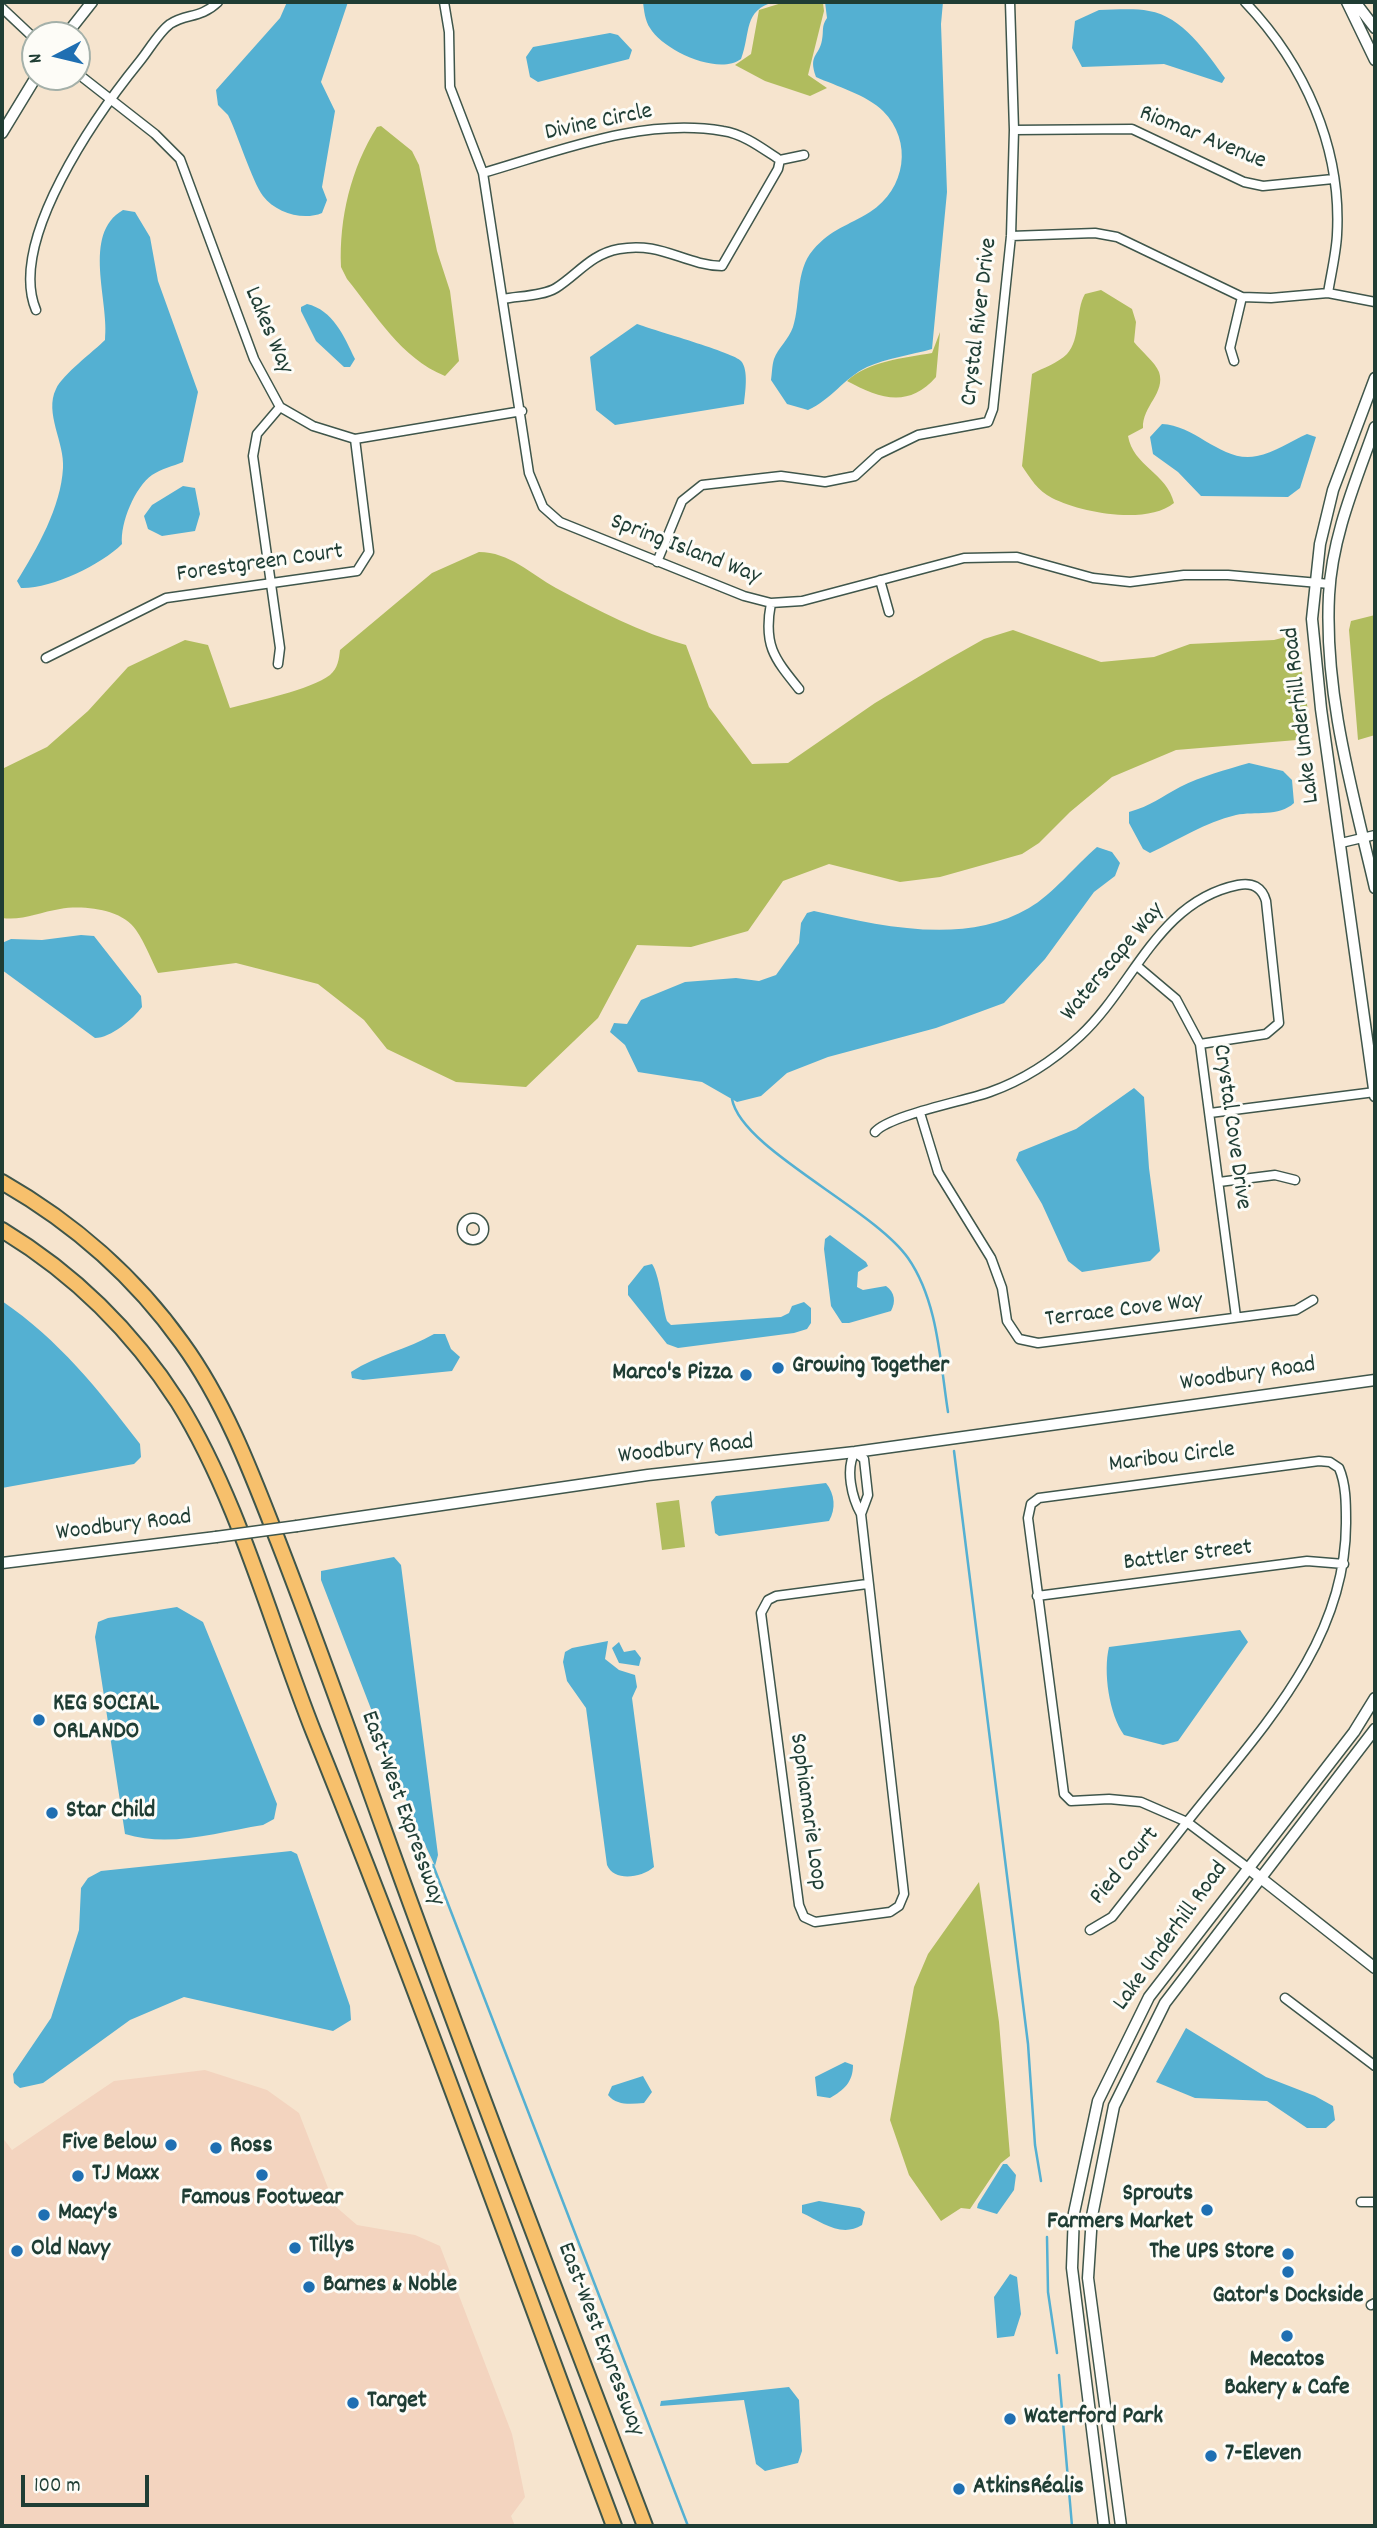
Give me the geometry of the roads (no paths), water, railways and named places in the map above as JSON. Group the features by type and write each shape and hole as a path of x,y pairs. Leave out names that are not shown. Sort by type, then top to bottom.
{"highway":[{"name":"East-West Expressway","path":"2,1182 43,1207 89,1242 154,1307 184,1345 231,1429 289,1570 434,1968 645,2526"},
{"name":"East-West Expressway","path":"2,1230 56,1268 119,1325 167,1386 206,1452 343,1803 614,2526"}],"street":[{"path":"77,21 92,2"},
{"path":"36,310 29,287 44,223 75,150 109,99 170,24 206,13 221,2"},
{"name":"Spring Island Way","path":"444,2 449,32 450,88 483,173 522,411 529,472 543,507 560,522 744,596 771,603 802,601 964,558 1017,557 1093,578 1130,582 1184,575 1331,584"},
{"name":"Crystal River Drive","path":"657,562 682,501 702,485 781,476 825,482 855,476 878,454 918,435 988,422 993,409 1011,236 1014,130 1010,2"},
{"path":"1245,2 1267,24 1312,97 1334,179 1337,234 1328,293"},
{"path":"1348,2 1375,60"},
{"path":"1355,2 1375,28"},
{"path":"2,8 21,26"},
{"name":"Lakes Way","path":"91,85 155,134 180,159 254,359 280,407 313,426 355,439 522,411"},
{"path":"2,133 28,91"},
{"name":"Divine Circle","path":"483,173 619,135 688,128 725,131 754,142 780,160"},
{"name":"Riomar Avenue","path":"1014,130 1132,129 1244,182 1263,186 1334,179"},
{"path":"503,299 554,289 593,258 617,249 648,246 669,250 706,266 723,266 772,181 780,160 804,155"},
{"path":"1011,236 1095,233 1117,237 1242,296 1271,298 1328,293 1375,302"},
{"path":"1234,361 1230,348 1242,296"},
{"name":"Lake Underhill Road","path":"1375,378 1333,490 1314,582 1312,619 1315,664 1375,1093"},
{"path":"278,664 279,648 253,456 257,435 280,407"},
{"name":"Lake Underhill Road","path":"1375,427 1343,517 1331,584 1332,669 1349,788 1375,888"},
{"name":"Forestgreen Court","path":"46,658 160,600 358,570 369,552 355,439"},
{"path":"880,580 889,612"},
{"path":"771,603 766,627 772,655 799,689"},
{"path":"1341,843 1375,835"},
{"name":"Waterscape Way","path":"875,1132 889,1122 1004,1087 1045,1064 1097,1020 1167,926 1200,900 1245,884 1263,891 1266,901 1279,1023 1266,1034 1200,1044"},
{"name":"Crystal Cove Drive","path":"1137,966 1176,999 1200,1044 1236,1317"},
{"path":"1210,1113 1375,1093"},
{"name":"Terrace Cove Way","path":"920,1113 938,1172 991,1258 1002,1288 1007,1321 1019,1339 1038,1343 1296,1310 1313,1300"},
{"path":"1219,1182 1280,1175 1295,1180"},
{"name":"Woodbury Road","path":"2,1563 297,1526 648,1475 855,1452 1375,1380"},
{"name":"Sophiamarie Loop","path":"861,1514 868,1495 864,1460 855,1452 850,1461 853,1496 861,1514 904,1894 899,1906 890,1912 815,1922 804,1917 799,1905 761,1613 768,1600 776,1596 867,1584"},
{"name":"Maribou Circle","path":"1187,1822 1302,1674 1326,1625 1343,1564 1346,1515 1343,1480 1335,1465 1319,1461 1039,1498 1031,1504 1028,1518 1065,1797 1074,1801 1110,1799 1141,1802 1187,1822 1375,1968"},
{"name":"Battler Street","path":"1037,1596 1307,1561 1343,1564"},
{"name":"Lake Underhill Road","path":"1104,2526 1072,2268 1074,2213 1098,2101 1149,1997 1354,1732 1375,1698"},
{"name":"Lake Underhill Road","path":"1121,2526 1088,2278 1088,2246 1100,2162 1114,2106 1165,2003 1375,1729"},
{"name":"Pied Court","path":"1090,1930 1112,1917 1187,1822"},
{"path":"1285,1998 1375,2066"},
{"path":"1361,2202 1375,2202"},
{"path":"1083,2362 1099,2361"}],"water":[{"path":"287,2 348,2 321,82 335,111 322,187 327,200 322,213 307,216 282,211 263,196 228,115 218,105 216,90 280,18"},
{"path":"643,2 774,2 757,11 753,17 741,59 719,64 692,58 666,45 648,25"},
{"path":"825,2 943,2 941,24 947,192 932,349 867,367 824,401 808,410 787,404 771,380 774,359 793,327 803,267 813,250 827,237 882,202 898,178 902,150 893,123 876,105 816,77 813,64 821,46 823,26 827,18"},
{"path":"1130,9 1161,14 1193,37 1225,78 1222,83 1164,64 1082,67 1072,48 1075,21 1099,10"},
{"path":"610,33 618,35 632,50 629,59 538,82 530,77 526,57 533,47"},
{"path":"123,210 135,212 150,237 158,281 198,392 183,462 156,473 140,488 126,516 122,544 113,552 61,580 21,588 17,581 47,527 61,483 63,458 53,418 53,398 65,377 105,340 100,252 103,235 110,221"},
{"path":"307,304 324,312 337,325 355,359 350,367 344,367 316,341 301,311 301,307"},
{"path":"637,324 710,347 741,361 746,376 744,404 615,425 596,410 590,357"},
{"path":"1162,424 1186,431 1233,455 1245,457 1270,452 1307,434 1316,437 1300,488 1288,497 1201,496 1178,472 1153,454 1150,437"},
{"path":"183,486 195,488 200,514 195,531 162,536 148,529 144,516 152,505"},
{"path":"1249,763 1283,771 1292,780 1294,803 1274,812 1224,818 1150,853 1143,849 1129,823 1129,812 1197,780"},
{"path":"1097,847 1112,852 1120,863 1115,876 1094,892 1045,959 1004,1003 936,1028 828,1057 787,1073 761,1096 737,1102 702,1082 638,1072 625,1045 610,1032 614,1023 627,1024 641,1000 685,982 736,978 759,981 776,975 799,943 801,923 807,913 814,911 895,927 951,930 978,927 1004,920 1038,902"},
{"path":"94,936 141,996 142,1007 133,1017 115,1031 95,1038 2,970 2,943 11,939 42,940"},
{"path":"1134,1088 1144,1097 1149,1168 1160,1251 1150,1261 1082,1272 1068,1261 1042,1204 1016,1160 1019,1152 1076,1129"},
{"path":"830,1235 866,1262 868,1266 858,1272 857,1287 863,1290 886,1286 891,1291 894,1304 891,1311 842,1323 831,1306 824,1249 825,1239"},
{"path":"652,1264 667,1321 671,1325 781,1317 789,1313 792,1306 804,1302 811,1308 811,1323 807,1329 794,1333 678,1348 667,1344 628,1295 628,1286 644,1266"},
{"path":"2,1301 60,1349 109,1404 140,1444 141,1457 134,1464 2,1488"},
{"path":"434,1334 445,1334 451,1349 460,1357 452,1371 363,1380 352,1378 351,1372 361,1366"},
{"path":"826,1483 834,1502 829,1521 719,1536 715,1533 711,1502 716,1496"},
{"path":"394,1557 401,1565 438,1855 435,1866 418,1830 321,1580 321,1571"},
{"path":"177,1607 203,1622 277,1804 274,1819 263,1825 177,1839 142,1838 125,1834 95,1637 98,1622"},
{"path":"1240,1630 1248,1642 1178,1741 1163,1745 1124,1735 1111,1705 1107,1668 1109,1647"},
{"path":"608,1641 605,1659 619,1670 635,1675 637,1687 632,1698 654,1867 635,1876 615,1874 607,1865 586,1708 567,1681 563,1662 565,1652 572,1648"},
{"path":"619,1642 624,1652 635,1650 641,1658 639,1666 619,1663 612,1648"},
{"path":"291,1851 297,1854 350,2006 351,2020 333,2031 184,1997 130,2020 43,2083 20,2088 14,2083 13,2074 51,2018 79,1930 81,1888 88,1878 101,1871"},
{"path":"1186,2028 1266,2077 1333,2106 1335,2120 1326,2128 1307,2128 1267,2101 1195,2098 1156,2082"},
{"path":"845,2062 853,2065 847,2085 830,2098 817,2096 815,2077"},
{"path":"643,2076 652,2092 644,2103 620,2103 608,2095 612,2086"},
{"path":"1003,2164 1007,2164 1016,2175 1014,2190 997,2214 977,2208 978,2204"},
{"path":"819,2201 860,2208 865,2212 862,2225 854,2229 839,2229 802,2213 802,2205"},
{"path":"1010,2274 1017,2277 1021,2314 1014,2336 997,2338 994,2297"},
{"path":"789,2387 799,2400 802,2451 798,2463 765,2471 756,2464 744,2400 660,2406 661,2401"}],"waterway":[{"path":"732,1099 741,1118 758,1138 867,1219 908,1258 918,1275 932,1312 948,1412"},
{"path":"954,1451 1028,2044 1035,2145 1041,2181"},
{"path":"433,1865 688,2526"},
{"path":"1047,2237 1048,2292 1057,2353"},
{"path":"1059,2375 1072,2526"}],"place":[{"name":"Growing Together","path":"778,1368"},
{"name":"Marco's Pizza","path":"746,1375"},
{"name":"KEG SOCIAL ORLANDO","path":"39,1720"},
{"name":"Star Child","path":"52,1813"},
{"name":"Five Below","path":"171,2145"},
{"name":"Ross","path":"216,2148"},
{"name":"Famous Footwear","path":"262,2175"},
{"name":"TJ Maxx","path":"78,2176"},
{"name":"Sprouts Farmers Market","path":"1207,2210"},
{"name":"Macy's","path":"44,2215"},
{"name":"Tillys","path":"295,2248"},
{"name":"Old Navy","path":"17,2251"},
{"name":"The UPS Store","path":"1288,2254"},
{"name":"Gator's Dockside","path":"1288,2272"},
{"name":"Barnes & Noble","path":"309,2287"},
{"name":"Mecatos Bakery & Cafe","path":"1287,2336"},
{"name":"Target","path":"353,2403"},
{"name":"Waterford Park","path":"1010,2419"},
{"name":"7-Eleven","path":"1211,2456"},
{"name":"AtkinsRéalis","path":"959,2489"}]}
